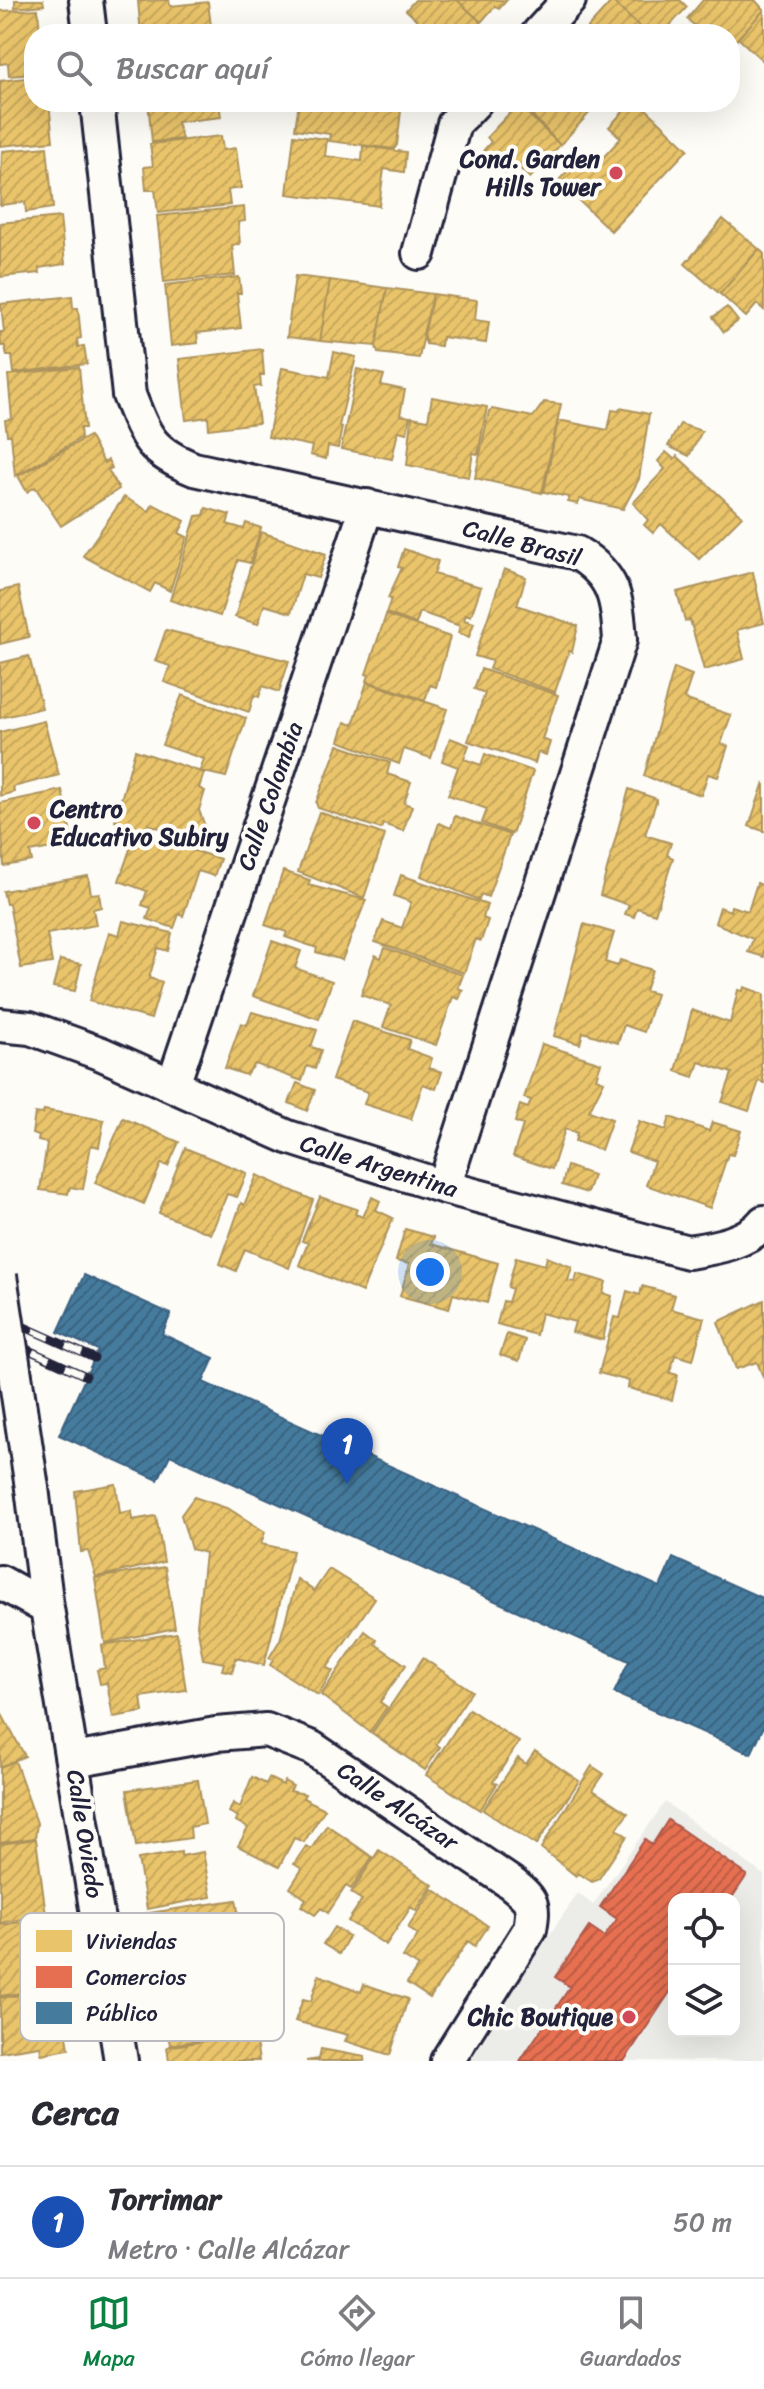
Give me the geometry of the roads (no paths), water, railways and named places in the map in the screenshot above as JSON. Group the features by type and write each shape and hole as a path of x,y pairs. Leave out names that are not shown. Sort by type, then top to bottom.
{"street":[{"path":"86,0 89,24"},
{"path":"547,24 569,0"},
{"name":"Calle Brasil","path":"98,112 129,395 141,426 162,456 194,469 577,553 601,567 618,607 620,640 444,1187"},
{"path":"419,253 454,124 465,112"},
{"name":"Calle Colombia","path":"173,1085 367,506"},
{"name":"Calle Argentina","path":"0,1025 30,1028 102,1054 288,1137 444,1187 688,1252 716,1248 757,1231 764,1222"},
{"name":"Calle Oviedo","path":"0,1276 47,1608 98,1913"},
{"path":"0,1582 47,1608"},
{"name":"Calle Alcázar","path":"74,1760 216,1734 266,1730 312,1748 511,1883 526,1896 534,1909 530,1929 447,2061"},
{"name":"Calle Oviedo","path":"118,2041 121,2061"}],"railway":[{"path":"0,1316 94,1358"},
{"path":"0,1337 86,1376"}],"place":[{"name":"Cond. Garden Hills Tower","path":"616,173"},
{"name":"Centro Educativo Subiry","path":"34,823"},
{"name":"Torrimar","path":"347,1484"},
{"name":"Chic Boutique","path":"629,2017"}]}
